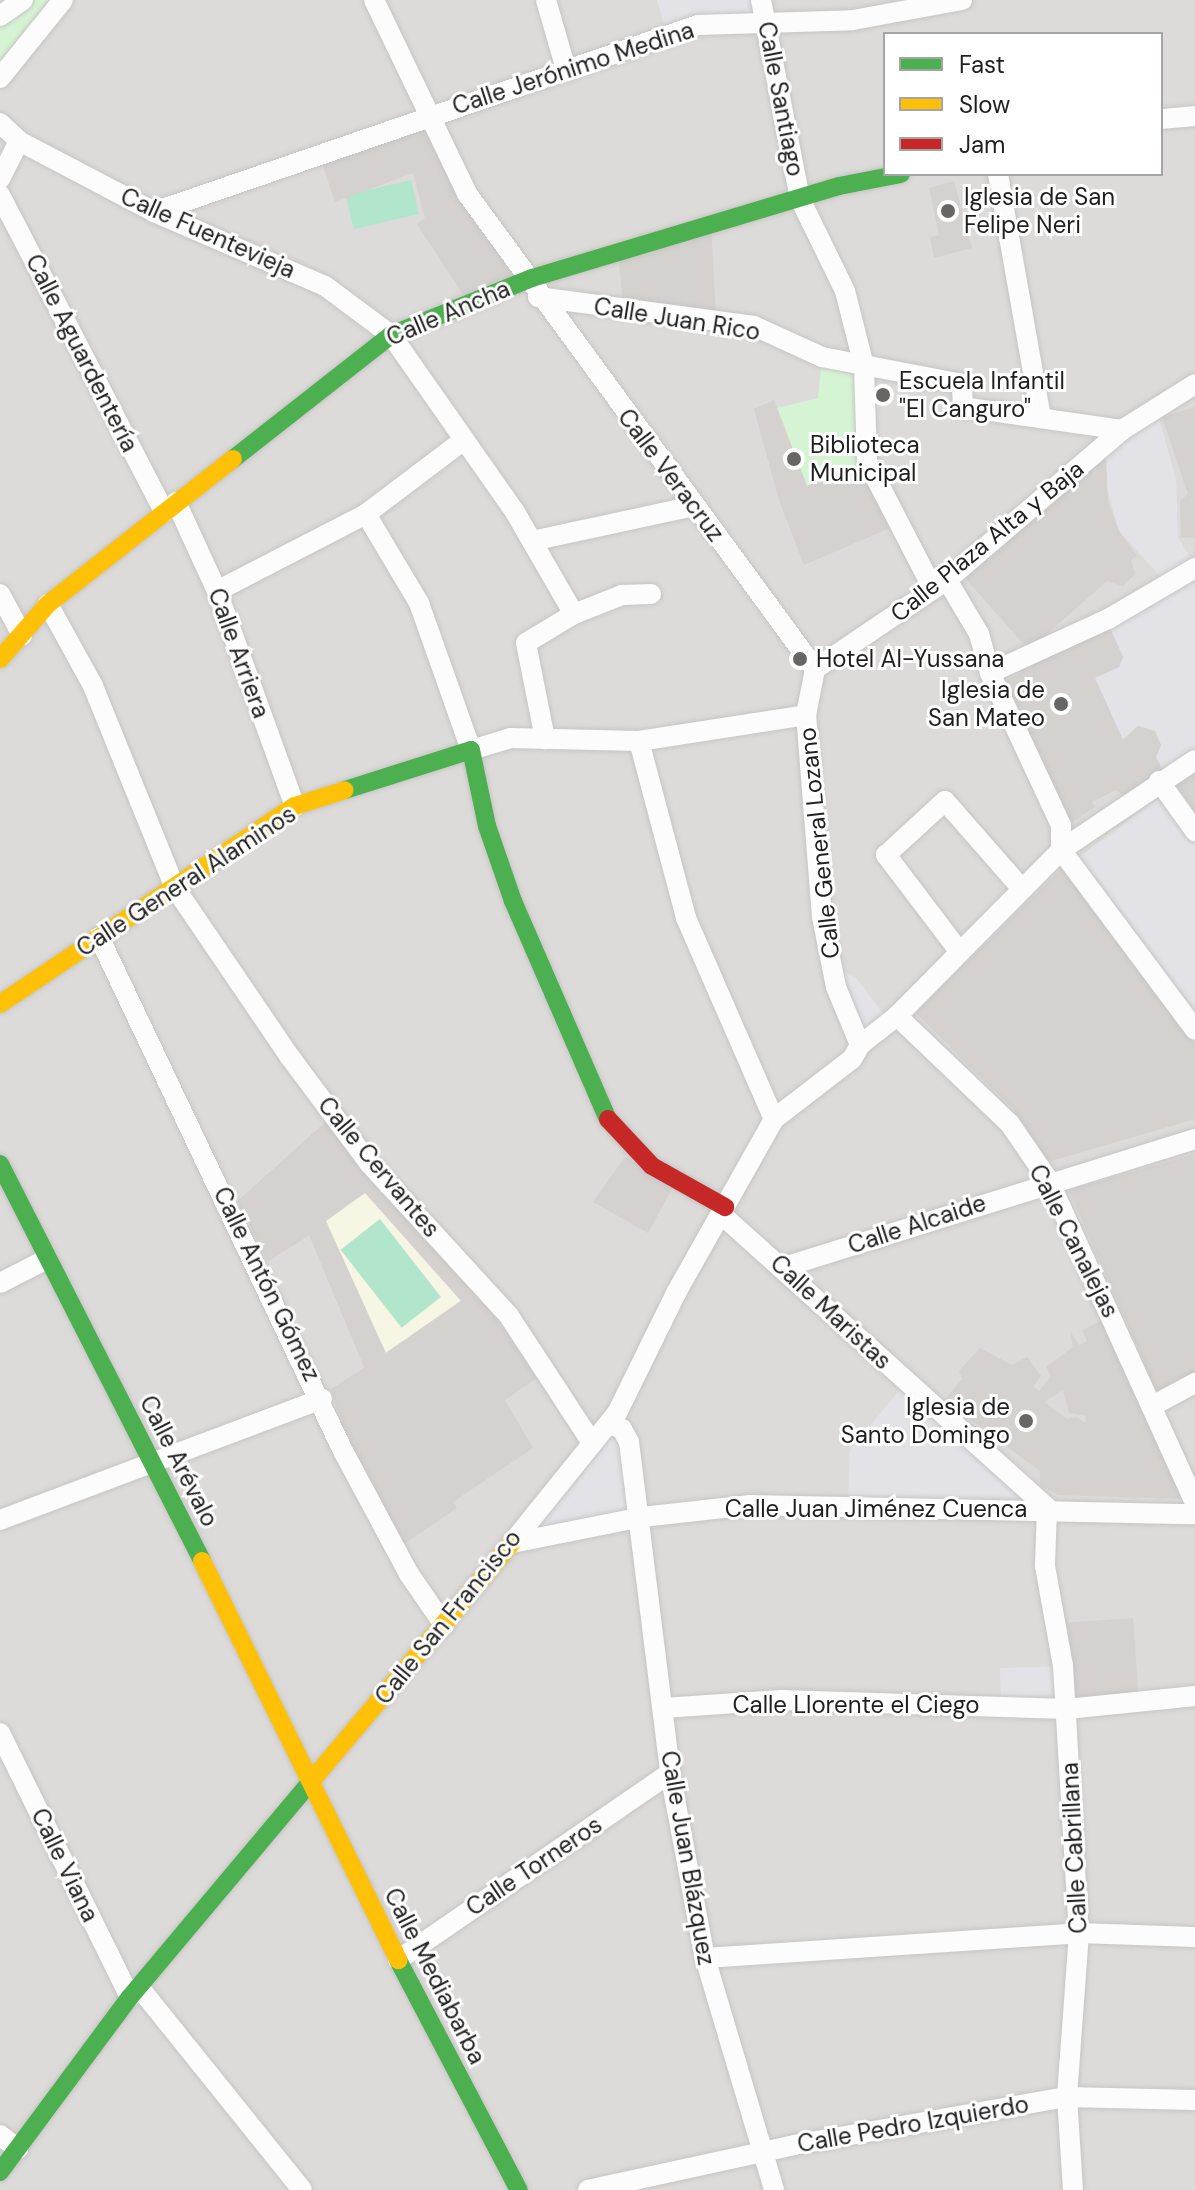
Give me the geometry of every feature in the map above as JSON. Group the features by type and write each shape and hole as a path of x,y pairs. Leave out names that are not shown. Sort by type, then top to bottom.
{"street":[{"path":"0,16 23,0"},
{"path":"0,78 63,0"},
{"name":"Calle Veracruz","path":"374,0 427,117 468,195 815,669"},
{"path":"546,0 565,66"},
{"name":"Calle Santiago","path":"761,0 800,199 845,291 864,366 867,461 929,581 947,580"},
{"name":"Calle Jerónimo Medina","path":"154,212 565,66 698,25 853,20 962,0"},
{"path":"1163,119 1195,116"},
{"name":"Calle Fuentevieja","path":"0,123 19,141 154,212 325,286 391,335 532,541 574,614"},
{"path":"0,179 19,141"},
{"name":"Calle Ancha","path":"0,659 48,604 391,335 800,199 893,176"},
{"path":"998,176 1041,418"},
{"name":"Calle Aguardentería","path":"0,195 170,507"},
{"name":"Calle Juan Rico","path":"535,288 754,326 822,357 962,384 963,407 1122,430"},
{"name":"Calle Plaza Alta y Baja","path":"815,669 947,580 1122,430 1181,388 1195,384"},
{"path":"217,591 366,514 464,440"},
{"path":"532,541 694,506"},
{"name":"Calle Arriera","path":"170,507 217,591 295,806"},
{"path":"366,514 419,603 471,750 487,826 513,901 610,1124 652,1166 723,1210"},
{"path":"990,673 1108,619 1195,568"},
{"path":"947,580 979,634 990,673 1061,825 1061,850 1195,1030"},
{"path":"0,594 22,635"},
{"path":"545,739 526,643 574,614 622,595 651,594"},
{"name":"Calle Cervantes","path":"48,604 93,686 175,888 298,1069 369,1163 509,1316 590,1440"},
{"path":"806,715 815,669"},
{"name":"Calle General Alaminos","path":"0,1004 295,806 511,738 639,741 806,715"},
{"name":"Calle General Lozano","path":"806,715 818,884 831,971 860,1045"},
{"path":"639,741 686,918 774,1119"},
{"name":"Calle San Francisco","path":"0,2172 134,1992 512,1543 590,1440 609,1424 774,1119 852,1059 860,1045 897,1016 1061,850 1159,781 1195,760"},
{"path":"1159,781 1195,831"},
{"path":"959,951 886,855 945,801 1022,889"},
{"name":"Calle Antón Gómez","path":"99,937 377,1517 444,1625"},
{"name":"Calle Canalejas","path":"897,1016 1010,1124 1049,1181 1154,1405 1195,1503"},
{"name":"Calle Alcaide","path":"784,1267 1049,1181 1195,1139"},
{"name":"Calle Arévalo","path":"0,1164 155,1464 310,1782"},
{"name":"Calle Maristas","path":"723,1210 1047,1508"},
{"path":"0,1283 47,1259"},
{"path":"1154,1405 1195,1383"},
{"path":"0,1520 322,1399"},
{"name":"Calle Juan Blázquez","path":"609,1424 622,1429 629,1442 642,1517 670,1773 705,1958 759,2152 774,2190"},
{"name":"Calle Juan Jiménez Cuenca","path":"512,1543 642,1517 750,1505 912,1511 1047,1508 1195,1514"},
{"name":"Calle Cabrillana","path":"1047,1508 1045,1566 1067,1709 1079,1933 1067,2097 1073,2190"},
{"name":"Calle Llorente el Ciego","path":"663,1708 781,1700 1067,1709 1195,1696"},
{"name":"Calle Viana","path":"0,1733 134,1992 302,2190"},
{"name":"Calle Torneros","path":"398,1960 670,1773"},
{"name":"Calle Mediabarba","path":"310,1782 398,1960 519,2190"},
{"path":"705,1958 1079,1933 1195,1937"},
{"name":"Calle Pedro Izquierdo","path":"588,2190 759,2152 1067,2097 1195,2100"},
{"path":"0,2135 18,2149"}],"shaded area":[{"path":"0,0 1195,0 1195,2190 0,2190"},
{"path":"657,0 761,0 767,22 667,35"},
{"path":"1159,418 1176,479 1178,537 1195,565 1195,760 1163,771 1156,757 1161,745 1155,731 1137,726 1123,740 1095,678 1119,667 1123,657 1110,628 1166,583 1119,531 1106,486 1106,456 1116,435"},
{"path":"1173,788 1195,819 1195,1044 1062,869"},
{"path":"843,971 856,978 890,1022 870,1038 845,1011"},
{"path":"327,1120 476,1290 364,1368 309,1236 268,1262 237,1201"},
{"path":"906,1382 1034,1478 1040,1493 1032,1501 848,1501 850,1450"},
{"path":"619,1433 637,1513 524,1534 594,1443"},
{"path":"1063,1666 1067,1709 1001,1706 1000,1668"}],"green space":[{"path":"23,0 63,0 0,78 0,16"},
{"path":"411,180 419,214 354,229 346,195"},
{"path":"822,357 864,366 867,461 807,486 777,408 818,398"},
{"path":"380,1219 441,1297 402,1328 341,1250"}],"building":[{"path":"427,117 532,278 468,302 417,224 425,218 413,173 335,202 319,154"},
{"name":"Iglesia de San Felipe Neri","path":"954,181 972,248 934,258 930,237 939,235 929,188"},
{"path":"711,225 716,316 623,302 618,253"},
{"path":"774,400 807,486 867,461 897,525 804,565 779,500 754,409"},
{"path":"1195,407 1195,538 1181,537 1180,501 1188,494 1162,417"},
{"path":"1106,456 1108,502 1119,531 1137,556 1131,560 1135,574 1123,586 1107,581 1029,650 965,578"},
{"name":"Iglesia de San Mateo","path":"1110,628 1123,657 1119,667 1095,678 1123,740 1138,726 1155,731 1161,745 1156,757 1163,771 1123,795 1116,790 1092,802 1095,807 1071,823 1005,682 1021,673 1018,665"},
{"path":"1195,763 1195,812 1173,778"},
{"path":"1062,868 1195,1044 1195,1119 1048,1162 1014,1110 916,1013"},
{"path":"327,1120 476,1290 537,1378 505,1400 533,1448 453,1502 457,1508 404,1544 348,1445 331,1389 364,1368 309,1236 268,1262 237,1201","holes":["365,1193 461,1301 386,1353 326,1221"]},
{"path":"1195,1154 1195,1372 1157,1392 1069,1190"},
{"path":"625,1157 673,1187 648,1233 593,1202"},
{"path":"1105,1319 1187,1499 1058,1495 1040,1485 1040,1471 944,1400 962,1379 959,1371 980,1348 1012,1365 1027,1357 1041,1376 1033,1387 1039,1391 1051,1376 1046,1367 1073,1347 1070,1331 1079,1345 1087,1341 1082,1330","holes":["1063,1390 1069,1413 1086,1416 1085,1423 1077,1417 1067,1419 1044,1402"]},
{"path":"1133,1618 1138,1693 1070,1698 1065,1623"}],"traffic: fast":[{"path":"233,459 391,335 532,278 839,186 891,176"},
{"path":"345,790 471,750 487,826 513,901 608,1119"},
{"path":"0,1164 202,1561"},
{"path":"0,2172 130,1997 313,1779"},
{"path":"398,1960 519,2190"}],"traffic: slow":[{"path":"0,659 48,604 233,459"},
{"path":"0,1004 295,806 345,790"},
{"path":"313,1779 512,1543"},
{"path":"202,1561 398,1960"}],"traffic: jam":[{"path":"608,1119 652,1166 725,1207"}],"place":[{"name":"Iglesia de San Felipe Neri","path":"948,211"},
{"name":"Escuela Infantil \"El Canguro\"","path":"883,395"},
{"name":"Biblioteca Municipal","path":"794,459"},
{"name":"Hotel Al-Yussana","path":"800,659"},
{"name":"Iglesia de San Mateo","path":"1061,704"},
{"name":"Iglesia de Santo Domingo","path":"1026,1421"}]}
